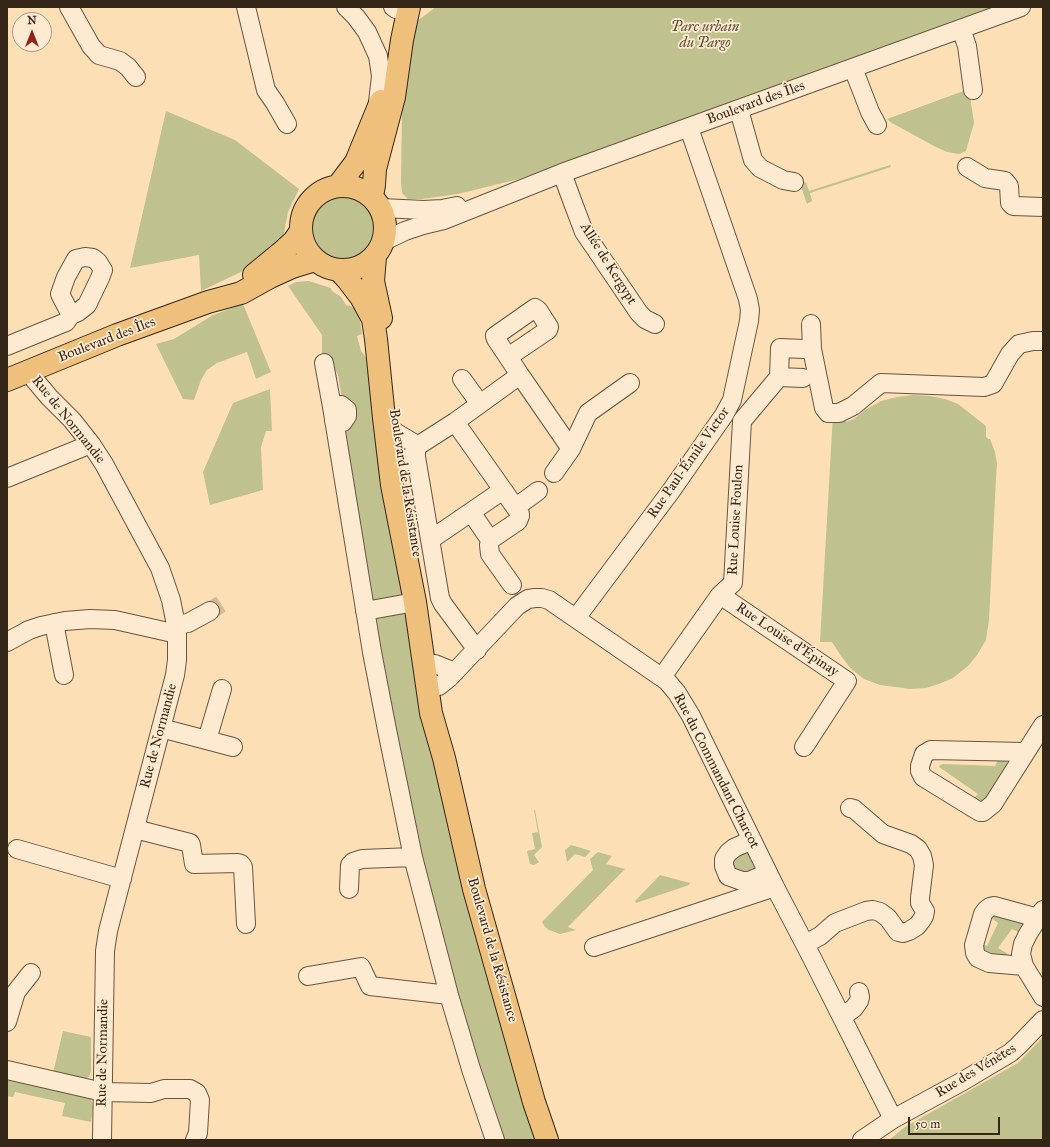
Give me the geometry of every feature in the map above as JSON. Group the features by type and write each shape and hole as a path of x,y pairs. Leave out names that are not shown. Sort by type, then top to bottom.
{"main road":[{"path":"338,186 356,162 377,111 387,77 399,8"},
{"path":"376,202 361,190 350,186 338,186 321,192 311,201 301,222 303,242 308,252 315,260 330,269 352,270 364,265 379,249 386,230 385,219 376,202 374,185 375,169 394,97 402,40 399,8"},
{"name":"Boulevard des Îles","path":"208,302 220,292 243,282 267,266 294,241 301,231"},
{"name":"Boulevard de la Résistance","path":"379,249 373,281 385,336 395,432 405,504 413,534 433,678 431,713 444,758 474,889 534,1102 547,1140"},
{"name":"Boulevard des Îles","path":"7,380 117,335 208,302 240,293 292,267 315,260"},
{"name":"Boulevard de la Résistance","path":"339,270 361,297 372,319 376,339 392,485 415,602 433,678"}],"street":[{"path":"70,7 91,46 99,55 120,61 128,66 136,77"},
{"path":"246,7 266,90 287,124"},
{"path":"346,7 356,17 367,32 378,56 381,76 377,111"},
{"name":"Boulevard des Îles","path":"379,249 405,232 423,225 444,220 562,173 1021,7"},
{"path":"961,29 967,46 973,90"},
{"path":"853,68 870,112 877,125"},
{"path":"739,110 753,160 760,168 783,180 794,182"},
{"name":"Rue Paul-Émile Victor","path":"576,618 670,491 724,415 732,400 750,310 748,299 689,128"},
{"path":"967,167 985,178 1005,180 1009,186 1010,203 1013,206 1043,207"},
{"name":"Allée de Kergypt","path":"562,173 584,232 639,313 645,319 655,324"},
{"name":"Boulevard des Îles","path":"376,202 424,210 442,209 492,201"},
{"path":"7,346 66,322 71,315"},
{"path":"812,324 812,349 824,408 828,413 839,413 853,406 881,383 984,387 993,384 1010,354 1019,344 1033,341 1043,342"},
{"path":"803,378 779,377 780,348 804,349"},
{"path":"508,357 572,449"},
{"path":"324,363 365,611 413,857 449,995 495,1140"},
{"name":"Rue de Normandie","path":"29,371 49,397 72,420 91,444 104,464 160,568 172,600 176,630 177,660 175,675 108,931 105,951 102,1140"},
{"path":"400,465 413,455 416,447 455,422 520,375"},
{"name":"Rue Louise Foulon","path":"662,677 720,595 733,583 742,421 779,377"},
{"path":"462,379 480,404"},
{"path":"554,473 572,449 588,413 630,383"},
{"path":"455,422 520,514 518,521 490,540"},
{"path":"395,432 412,442 416,447 416,457 440,598 476,650"},
{"path":"7,478 91,444"},
{"path":"430,540 503,490"},
{"path":"516,507 538,492"},
{"path":"471,512 490,540 490,554 512,585"},
{"name":"Rue Louise d'Épinay","path":"720,595 847,681 804,747"},
{"name":"Rue du Commandant Charcot","path":"433,678 449,678 517,606 528,599 542,598 549,600 662,677 684,702 893,1119"},
{"path":"365,611 415,602"},
{"path":"7,642 29,630 54,623 90,619 115,620 176,630 210,611"},
{"path":"54,623 64,675"},
{"path":"207,740 222,689"},
{"path":"1026,752 932,750 924,754 920,771 923,776 930,781 980,812 983,812 992,804 1026,752 1043,725"},
{"path":"161,728 233,747"},
{"path":"805,944 820,936 835,923 866,910 880,912 888,918 898,932 903,933 910,931 917,926 924,916 925,911 920,903 924,865 922,856 918,849 911,844 883,834 854,809 850,808"},
{"path":"135,829 190,843 194,864 241,864 243,867 246,924"},
{"path":"752,840 734,848 724,858 724,866 728,876 742,881 772,880"},
{"path":"17,848 122,879"},
{"path":"349,889 350,865 353,862 362,859 413,857"},
{"path":"594,947 772,880"},
{"path":"1043,979 1026,968 988,963 978,958 975,953 974,945 983,914 986,910 994,906 1040,914 1023,944 1021,954 1026,968 1043,997"},
{"path":"308,976 360,967 370,986 449,995"},
{"path":"7,1022 16,992 32,973"},
{"path":"842,1017 859,1002 859,992"},
{"name":"Rue des Vénètes","path":"862,1140 893,1119 963,1081 1010,1053 1043,1020"},
{"path":"7,1070 103,1092 151,1093 164,1088 190,1089 197,1093 200,1100 198,1133 195,1140"}],"green space":[{"name":"Parc urbain du Pargo","path":"436,7 995,7 519,179 458,194 422,199 408,199 402,193 401,182 402,108 413,24"},
{"path":"969,89 974,123 966,151 959,154 947,152 934,146 887,119"},
{"path":"166,111 235,140 299,189 288,212 283,238 245,270 201,291 199,255 130,268"},
{"path":"890,165 891,167 810,193 812,201 807,204 800,184 806,182 809,191"},
{"path":"344,195 356,198 367,205 374,216 377,228 374,240 367,251 356,258 344,261 332,258 321,251 314,240 311,228 314,216 321,205 332,198"},
{"path":"309,281 331,288 332,291 341,297 346,305 358,308 362,334 357,336 361,351 374,367 404,589 397,598 372,604 343,432 342,398 338,375 331,362 322,353 322,335 288,286 296,282"},
{"path":"243,304 271,372 256,379 247,352 217,363 207,370 201,380 194,400 183,399 156,344 174,339 213,315"},
{"path":"270,389 272,431 266,431 261,447 263,490 210,505 203,472 233,403"},
{"path":"913,395 945,399 958,404 986,426 986,437 990,439 995,452 997,464 989,620 986,640 968,666 953,678 926,688 910,689 880,685 864,679 851,669 832,642 820,642 833,414 845,413 846,422 854,419 865,410 881,401"},
{"path":"402,613 408,617 538,1140 501,1140 452,978 422,867 374,624 380,615"},
{"path":"1000,756 1006,758 1008,767 991,798 978,804 971,801 978,794 939,767 943,764 995,766"},
{"path":"534,810 542,847 534,855 539,862 534,865 530,864 527,851 535,849 532,833 538,832"},
{"path":"571,845 591,851 585,857 575,854 567,862 565,850"},
{"path":"748,851 758,870 748,873 737,871 732,861 734,857"},
{"path":"598,852 612,856 606,864 625,869 568,927 576,930 560,934 549,930 542,922 593,870 590,859"},
{"path":"660,875 690,883 689,885 636,903 635,901"},
{"path":"991,913 1021,921 1023,929 1020,933 1012,929 998,948 1008,954 1006,956 986,955 979,941 987,946 998,923 989,916"},
{"path":"63,1031 91,1037 91,1071 89,1077 83,1079 53,1073"},
{"path":"1043,1037 1043,1140 889,1140 905,1127 1018,1063"},
{"path":"7,1078 91,1098 93,1108 91,1122 62,1116 65,1103 15,1092 13,1097 7,1096"}],"tunnel":[{"path":"210,611 221,604"}]}
